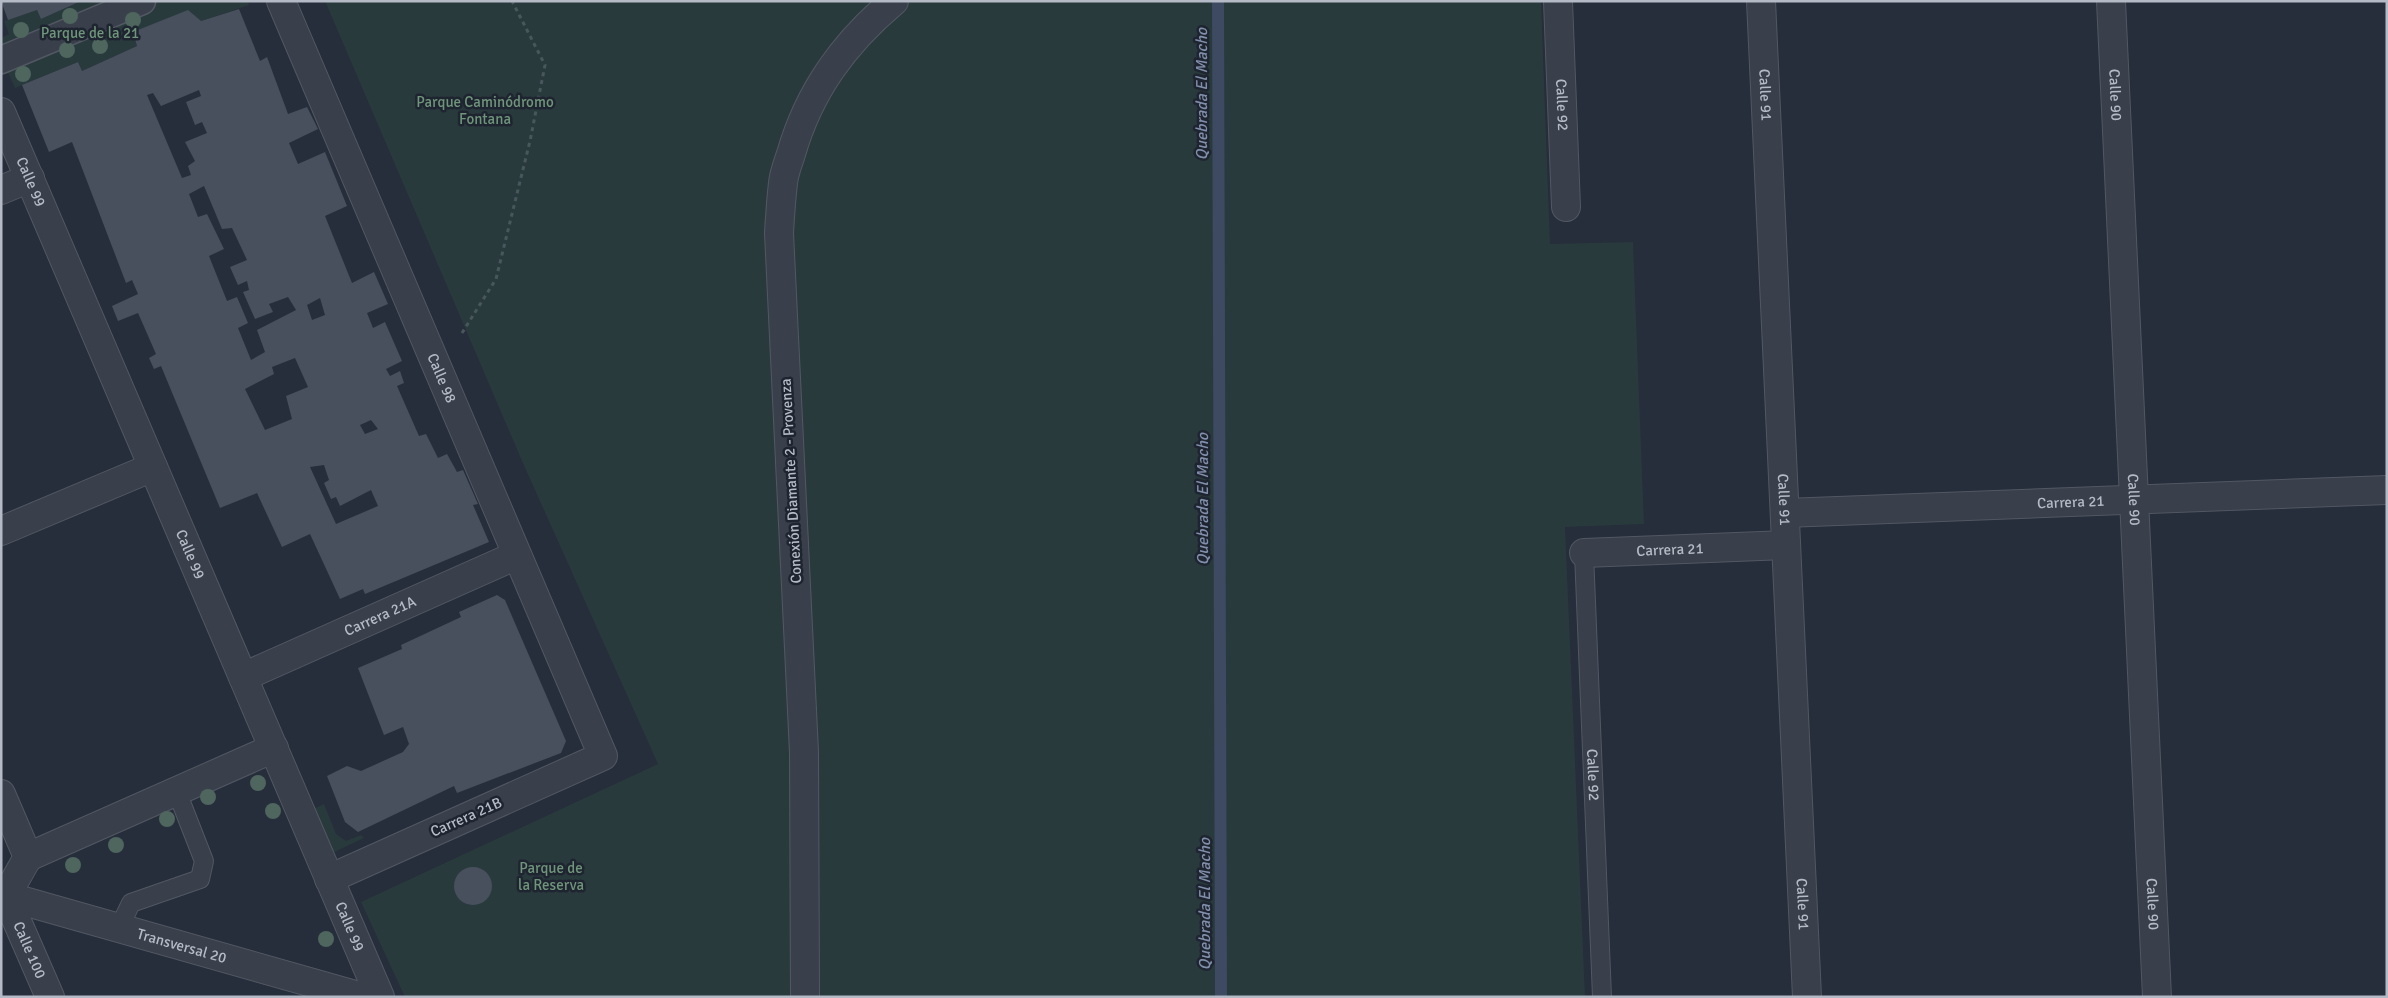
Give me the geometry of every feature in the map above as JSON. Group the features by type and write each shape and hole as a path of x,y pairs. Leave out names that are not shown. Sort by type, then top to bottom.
{"street":[{"path":"1,60 142,1"},
{"name":"Calle 98","path":"281,1 603,756"},
{"name":"Conexión Diamante 2 - Provenza","path":"806,997 803,743 779,233 783,182 796,136 813,95 838,58 865,25 894,1"},
{"name":"Calle 92","path":"1558,1 1566,207"},
{"name":"Calle 91","path":"1761,1 1807,997"},
{"name":"Calle 90","path":"2111,1 2157,997"},
{"name":"Calle 99","path":"1,112 380,997"},
{"path":"1,190 30,178"},
{"path":"1,531 153,466"},
{"name":"Carrera 21","path":"1784,513 2387,490"},
{"name":"Carrera 21","path":"1584,553 1786,545"},
{"name":"Carrera 21A","path":"243,677 517,555"},
{"path":"4,895 28,857 274,748"},
{"name":"Carrera 21B","path":"329,878 603,756"},
{"path":"1,794 28,857"},
{"name":"Transversal 20","path":"4,895 362,997"},
{"name":"Calle 100","path":"4,895 50,997"}],"lane":[{"name":"Calle 92","path":"1584,553 1602,997"},
{"path":"119,928 131,903 200,879 204,861 177,792"}],"path":[{"path":"438,369 496,279 530,141 545,65 512,1"}],"green space":[{"name":"Parque de la 21","path":"81,1 248,1 249,5 201,21 133,32 137,46 82,71 78,62 15,88 1,57 1,38 9,34 4,21 37,10 41,19"},
{"path":"325,1 1541,1 1550,244 1633,242 1644,524 1565,527 1585,997 405,997 361,902 658,764 522,461"},
{"path":"324,804 336,834 346,841 361,835 364,838 328,855 309,811"}],"building":[{"path":"1,1 81,1 41,19 37,10 8,20"},
{"path":"239,9 260,61 267,57 288,114 307,107 318,129 289,143 298,164 325,152 347,206 325,216 352,283 374,272 388,304 367,313 373,328 385,322 402,361 386,369 390,376 400,371 404,383 397,386 419,436 426,434 438,458 447,454 457,472 463,470 478,504 473,505 489,542 365,594 363,589 340,599 310,534 282,547 257,493 220,508 161,366 154,369 149,358 156,354 138,313 118,321 112,306 138,294 132,280 126,283 72,142 49,152 22,85 78,62 82,71 137,46 133,32 188,10 201,21","holes":["199,90 201,96 186,102 195,125 202,122 207,133 185,142 195,161 188,166 191,175 182,178 147,95 153,93 161,106","204,186 222,229 232,228 247,260 230,267 238,285 247,281 249,290 243,292 255,319 273,312 269,304 288,297 296,310 257,330 265,352 251,360 238,328 248,323 237,297 227,301 209,256 224,249 207,214 198,217 189,194","320,298 325,315 312,320 307,305","295,358 308,387 286,396 292,419 265,430 245,389 274,374 272,367","371,420 378,429 365,434 360,425","324,465 329,480 324,483 331,499 336,497 340,506 371,490 378,506 336,524 310,467"]},
{"path":"497,595 505,600 566,741 561,753 457,793 454,786 358,832 345,822 327,776 347,766 361,771 403,752 409,744 403,727 384,735 358,668 402,649 401,645 461,617 459,612"},
{"path":"473,867 487,872 492,886 487,900 473,905 459,900 454,886 459,872"}],"waterway":[{"name":"Quebrada El Macho","path":"1218,1 1221,997"}],"park label":[{"name":"Parque Caminódromo Fontana","path":"485,110"},
{"name":"Parque de la Reserva","path":"551,876"}]}
